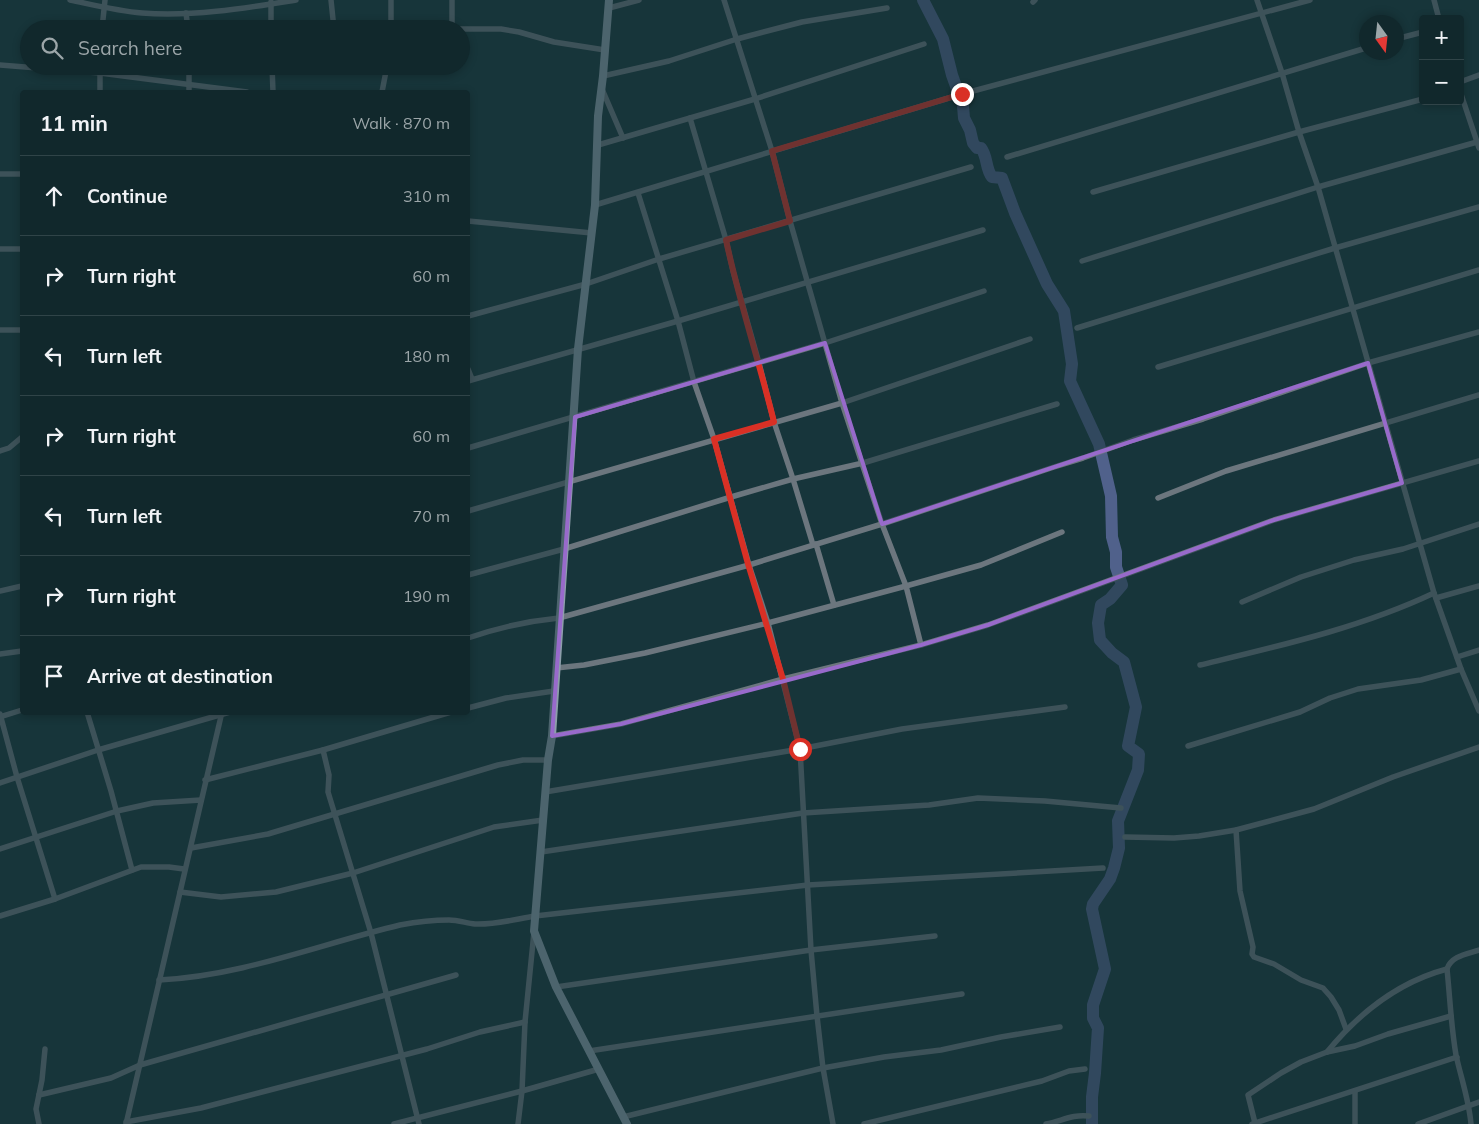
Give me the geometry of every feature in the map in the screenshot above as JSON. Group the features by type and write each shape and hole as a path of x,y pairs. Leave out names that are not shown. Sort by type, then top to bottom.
{"street":[{"path":"70,0 104,8 142,13 186,13 296,0"},
{"path":"103,20 105,0"},
{"path":"332,0 333,20"},
{"path":"391,20 392,0"},
{"path":"452,0 452,20"},
{"path":"518,1124 545,792 552,736 559,618 575,417 578,349 595,205 598,116 609,4 639,0"},
{"path":"724,0 772,151 842,403 882,524 906,586 922,645"},
{"path":"1257,0 1318,187 1351,308 1435,595 1461,669 1479,711"},
{"path":"595,205 970,92 1310,0"},
{"path":"1434,0 1438,15"},
{"path":"271,2 271,20"},
{"path":"603,76 669,60 737,39 802,22 887,8"},
{"path":"186,13 187,20"},
{"path":"470,30 501,29 554,42 605,50"},
{"path":"1404,37 1419,33"},
{"path":"598,145 755,99 924,44"},
{"path":"1007,157 1359,50"},
{"path":"0,65 20,66"},
{"path":"100,75 100,90"},
{"path":"132,75 232,90"},
{"path":"189,75 189,90"},
{"path":"272,75 273,90"},
{"path":"382,90 385,75"},
{"path":"1464,81 1479,75"},
{"path":"602,87 623,138"},
{"path":"1093,192 1299,132 1419,100"},
{"path":"1082,262 1318,187 1478,145 1464,104"},
{"path":"690,118 707,170 726,240 732,271 742,301 774,422 834,605"},
{"path":"470,315 586,284 659,260 971,167"},
{"path":"0,174 20,174"},
{"path":"638,193 678,321 694,382 714,439 748,564 768,623 800,749 811,950 823,1068 833,1124"},
{"path":"1077,328 1335,248 1479,207"},
{"path":"470,221 592,233"},
{"path":"470,380 678,321 983,230"},
{"path":"0,249 20,249"},
{"path":"1158,367 1479,270"},
{"path":"470,447 825,343 984,291"},
{"path":"0,330 20,330"},
{"path":"470,637 490,630 559,618 814,545 1133,440 1203,419 1368,363 1479,332"},
{"path":"470,510 842,403 1030,339"},
{"path":"1158,498 1226,471 1479,395"},
{"path":"470,574 564,549 793,479 862,463 1057,404"},
{"path":"0,451 9,448 20,439"},
{"path":"552,736 621,724 783,679 922,645 988,625 1274,520 1479,461"},
{"path":"1242,602 1318,571 1354,560 1403,549 1479,524"},
{"path":"556,668 584,665 627,656 768,623 906,586 981,565 1062,532"},
{"path":"0,591 20,586"},
{"path":"1200,665 1285,645 1362,622 1435,595 1479,586"},
{"path":"1457,657 1479,650"},
{"path":"0,654 20,651"},
{"path":"1188,746 1300,712 1330,698 1358,689 1420,680 1461,669"},
{"path":"470,707 506,698 554,691"},
{"path":"545,792 800,749 902,729 1065,706"},
{"path":"20,711 0,716 55,899"},
{"path":"88,715 117,811 132,870"},
{"path":"0,783 98,750 218,715"},
{"path":"221,715 126,1123 200,1108 427,1049 480,1032 525,1022"},
{"path":"205,780 323,750 441,715"},
{"path":"1125,837 1174,838 1236,830 1314,809 1393,777 1479,747"},
{"path":"323,750 328,775 328,792 370,934 419,1124"},
{"path":"191,848 268,834 498,765 523,760 548,760"},
{"path":"541,852 803,813 929,805 978,798 1044,801 1121,808"},
{"path":"0,849 117,811 153,803 201,800"},
{"path":"180,892 221,897 276,892 353,873 494,827 543,820"},
{"path":"1236,830 1240,891 1253,947 1252,954 1254,957 1274,964 1301,980 1323,988 1332,997 1346,1029"},
{"path":"0,916 55,899 141,867 157,866 184,870"},
{"path":"160,980 184,979 214,974 429,920 451,920 476,924 498,923 536,916 808,885 1104,868"},
{"path":"534,931 556,987 625,1120 823,1068 884,1057 941,1050 1060,1027"},
{"path":"556,987 811,950 935,936"},
{"path":"1472,1124 1450,1016 1447,969 1449,963 1455,958 1479,950"},
{"path":"1327,1052 1346,1029 1365,1012 1409,983 1447,969"},
{"path":"39,1094 111,1078 140,1065 456,975"},
{"path":"589,1051 962,994"},
{"path":"1450,1016 1388,1034 1355,1046 1327,1052 1301,1062 1281,1073 1248,1095 1254,1124 1457,1057"},
{"path":"39,1124 36,1109 45,1049"},
{"path":"394,1124 599,1069"},
{"path":"864,1124 1042,1082 1069,1071 1085,1069"},
{"path":"1355,1091 1355,1124"},
{"path":"1418,1124 1469,1104 1479,1102"},
{"path":"1046,1124 1060,1121 1076,1114 1088,1116"}],"highlighted area":[{"path":"825,343 882,524 1368,363 1402,483 1274,520 988,625 921,645 621,724 552,736 575,417"}],"waterway":[{"path":"923,0 943,39 952,75 957,89 962,94 964,118 970,130 973,143 983,151 992,177 1002,178 1015,213 1047,284 1064,311 1072,364 1070,381 1099,444 1111,496 1112,537 1116,552 1116,567 1122,585 1110,599 1101,605 1098,623 1100,640 1124,662 1136,707 1128,746 1139,754 1138,770 1118,821 1119,848 1114,868 1110,879 1093,904 1092,909 1105,969 1093,1005 1093,1018 1098,1028 1092,1097 1092,1124"}],"route":[{"path":"800,749 768,623 748,564 714,439 774,422 742,301 732,271 726,240 790,221 772,151 962,94"}]}
